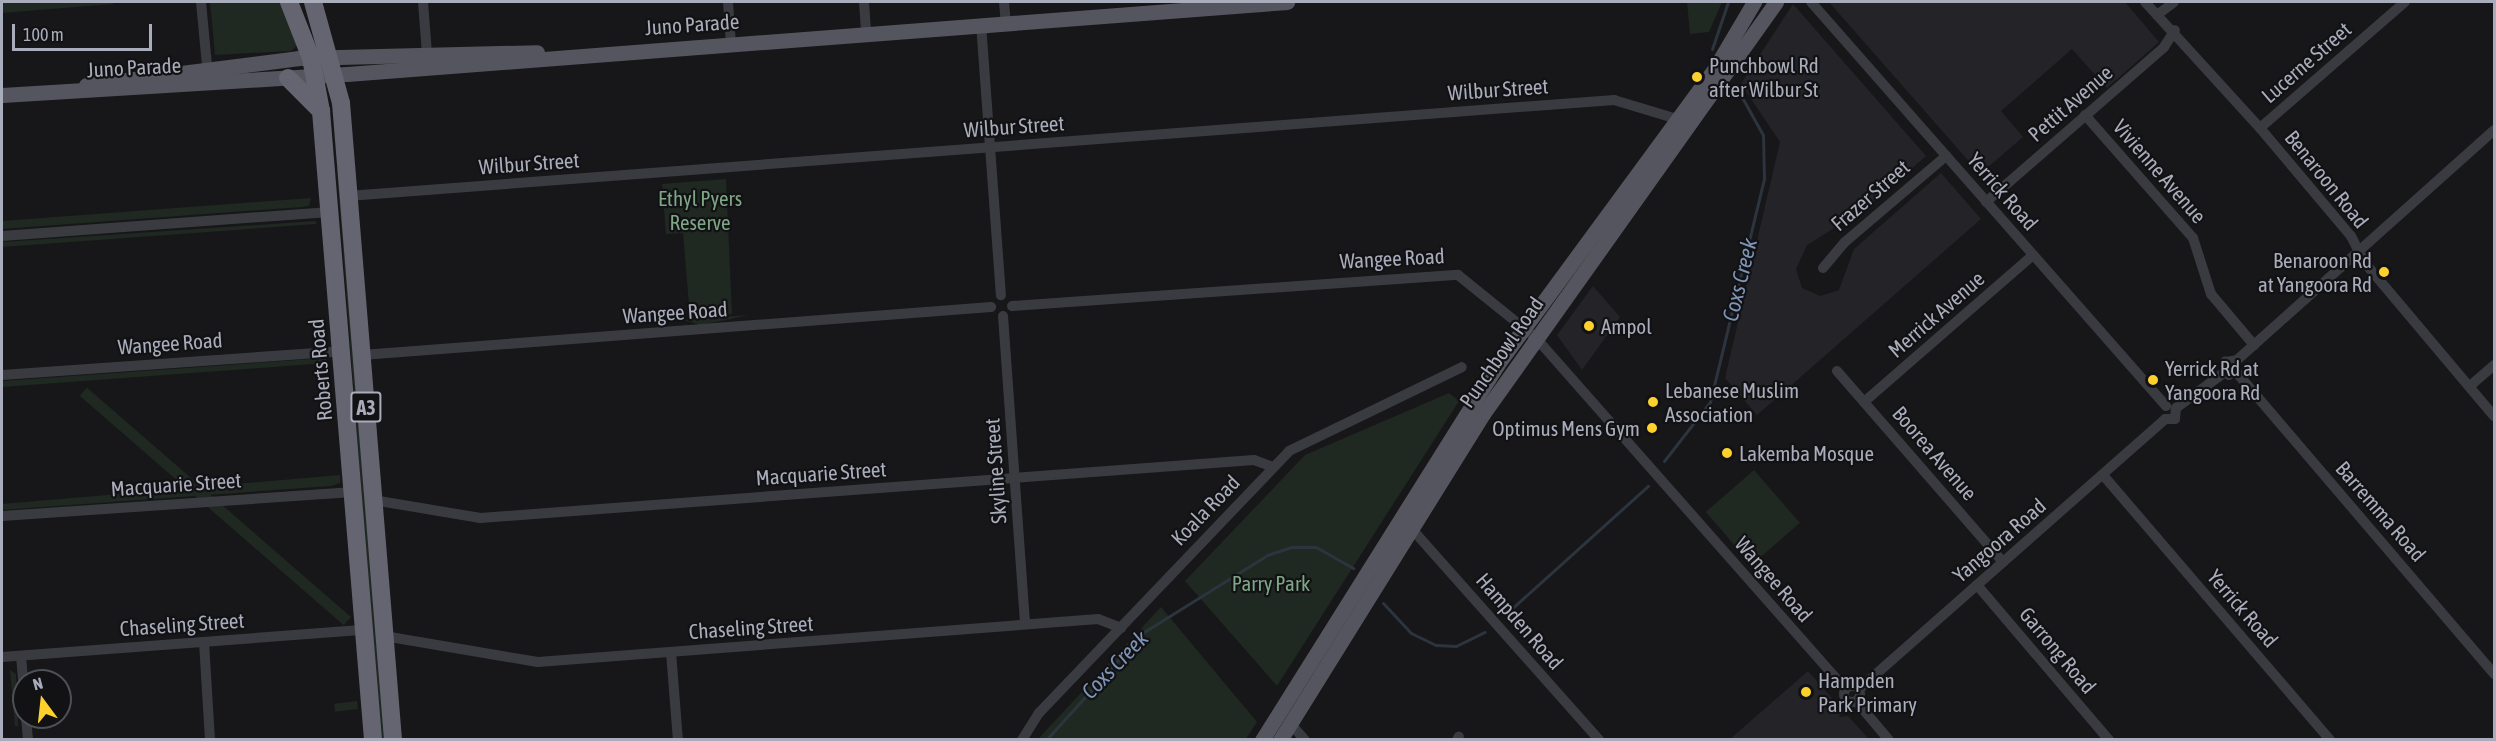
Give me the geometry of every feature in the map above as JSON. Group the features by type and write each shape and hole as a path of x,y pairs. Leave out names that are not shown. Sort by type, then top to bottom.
{"highway":[{"name":"Roberts Road","path":"289,2 311,58 321,111 374,740"},
{"name":"Roberts Road","path":"314,2 336,75 362,356 393,740"},
{"path":"288,78 321,111"}],"main road":[{"name":"Juno Parade","path":"2,95 336,75 731,42 1006,23 1142,7 1287,2"},
{"name":"Punchbowl Road","path":"1262,740 1525,326 1677,119 1754,2"},
{"name":"Punchbowl Road","path":"1280,740 1412,528 1536,338 1776,2"},
{"name":"Juno Parade","path":"63,90 207,66 311,58 427,54 566,55"}],"street":[{"path":"201,2 207,66"},
{"path":"423,2 427,54"},
{"path":"728,2 731,42"},
{"path":"864,2 866,32"},
{"path":"1004,2 1006,23"},
{"name":"Yerrick Road","path":"1811,2 2033,255 2171,407"},
{"name":"Benaroon Road","path":"2145,2 2175,30 2260,128 2494,416"},
{"path":"2157,15 2174,2"},
{"name":"Lucerne Street","path":"2260,128 2405,2"},
{"path":"981,24 1001,295 1012,306 1003,316 992,307 1001,295"},
{"name":"Pettit Avenue","path":"1986,202 2164,47 2175,30"},
{"name":"Wilbur Street","path":"348,196 1614,100 1677,119"},
{"name":"Vivienne Avenue","path":"2085,115 2193,238 2211,294 2254,345"},
{"path":"2225,372 2225,362 2237,360 2494,129"},
{"name":"Frazer Street","path":"1823,268 1845,242 1946,156"},
{"path":"2,236 330,212"},
{"name":"Merrick Avenue","path":"1864,402 2033,255"},
{"name":"Wangee Road","path":"1012,306 1443,273 1466,280 1525,326 1845,690 1846,699 1856,701"},
{"name":"Wangee Road","path":"362,356 992,307"},
{"name":"Skyline Street","path":"1003,316 1025,624"},
{"name":"Wangee Road","path":"2,375 341,351"},
{"path":"2171,407 2225,372 2237,373 2237,360"},
{"path":"2470,386 2494,365"},
{"name":"Koala Road","path":"1022,740 1039,713 1273,467 1319,433 1462,366"},
{"name":"Boorea Avenue","path":"1837,371 2003,562"},
{"name":"Barremma Road","path":"2237,373 2494,674"},
{"name":"Yangoora Road","path":"1859,689 2165,419 2175,419 2171,407"},
{"name":"Macquarie Street","path":"373,500 480,518 1254,460 1273,467"},
{"name":"Yerrick Road","path":"2103,475 2330,740"},
{"name":"Macquarie Street","path":"2,516 353,492"},
{"name":"Hampden Road","path":"1412,528 1599,740"},
{"name":"Garrong Road","path":"1977,585 2109,740"},
{"name":"Chaseling Street","path":"384,636 532,662 1098,619 1121,628"},
{"name":"Chaseling Street","path":"2,657 364,630"},
{"path":"204,642 210,740"},
{"path":"671,652 678,740"},
{"path":"21,656 22,669"},
{"path":"1845,690 1859,689 1856,701 1889,740"},
{"path":"1290,723 1305,740"}],"shaded area":[{"path":"1829,2 2125,2 2159,42 2107,88 2072,49 2001,111 2023,137 1980,174"},
{"path":"1793,4 1926,156 1865,209 1807,245 1796,269 1802,288 1820,296 1839,290 1854,249 1941,173 1981,219 1757,415 1725,378 1780,142 1741,84"},
{"name":"Ampol","path":"1593,286 1620,317 1582,370 1557,335"},
{"name":"Hampden Park Primary","path":"1808,671 1844,712 1838,717 1848,716 1869,739 1730,739"}],"green space":[{"path":"2,2 113,2 113,4 2,13"},
{"path":"210,2 281,2 298,45 291,51 215,55"},
{"path":"1687,2 1722,2 1709,32 1690,34"},
{"path":"339,168 385,739 380,739 337,169"},
{"name":"Ethyl Pyers Reserve","path":"726,179 732,314 690,317 683,233 666,234 662,184"},
{"path":"311,198 309,206 302,207 2,229 2,221"},
{"path":"316,221 316,224 2,247 2,242"},
{"path":"749,315 701,325 684,320"},
{"path":"326,358 327,363 2,387 2,381"},
{"path":"87,387 351,617 344,625 80,396"},
{"name":"Parry Park","path":"1449,393 1459,401 1277,686 1185,581 1305,455"},
{"path":"1754,470 1800,523 1752,565 1706,512"},
{"path":"340,475 340,483 331,486 2,510 2,504"},
{"name":"Parry Park","path":"1161,607 1257,722 1246,739 1038,739"},
{"path":"357,701 358,709 335,712 334,704"}],"waterway":[{"name":"Coxs Creek","path":"1712,49 1728,2"},
{"name":"Coxs Creek","path":"1664,461 1710,402 1764,179 1763,135 1738,90"},
{"name":"Coxs Creek","path":"1509,611 1648,486"},
{"name":"Coxs Creek","path":"1046,740 1144,632 1267,555 1292,547 1316,547 1353,568"},
{"name":"Coxs Creek","path":"1383,603 1411,633 1436,645 1456,646 1485,632"}],"place":[{"name":"Punchbowl Rd after Wilbur St","path":"1697,77"},
{"name":"Benaroon Rd at Yangoora Rd","path":"2384,272"},
{"name":"Ampol","path":"1589,326"},
{"name":"Yerrick Rd at Yangoora Rd","path":"2153,380"},
{"name":"Lebanese Muslim Association","path":"1653,402"},
{"name":"Optimus Mens Gym","path":"1652,428"},
{"name":"Lakemba Mosque","path":"1727,453"},
{"name":"Hampden Park Primary","path":"1806,692"}]}
